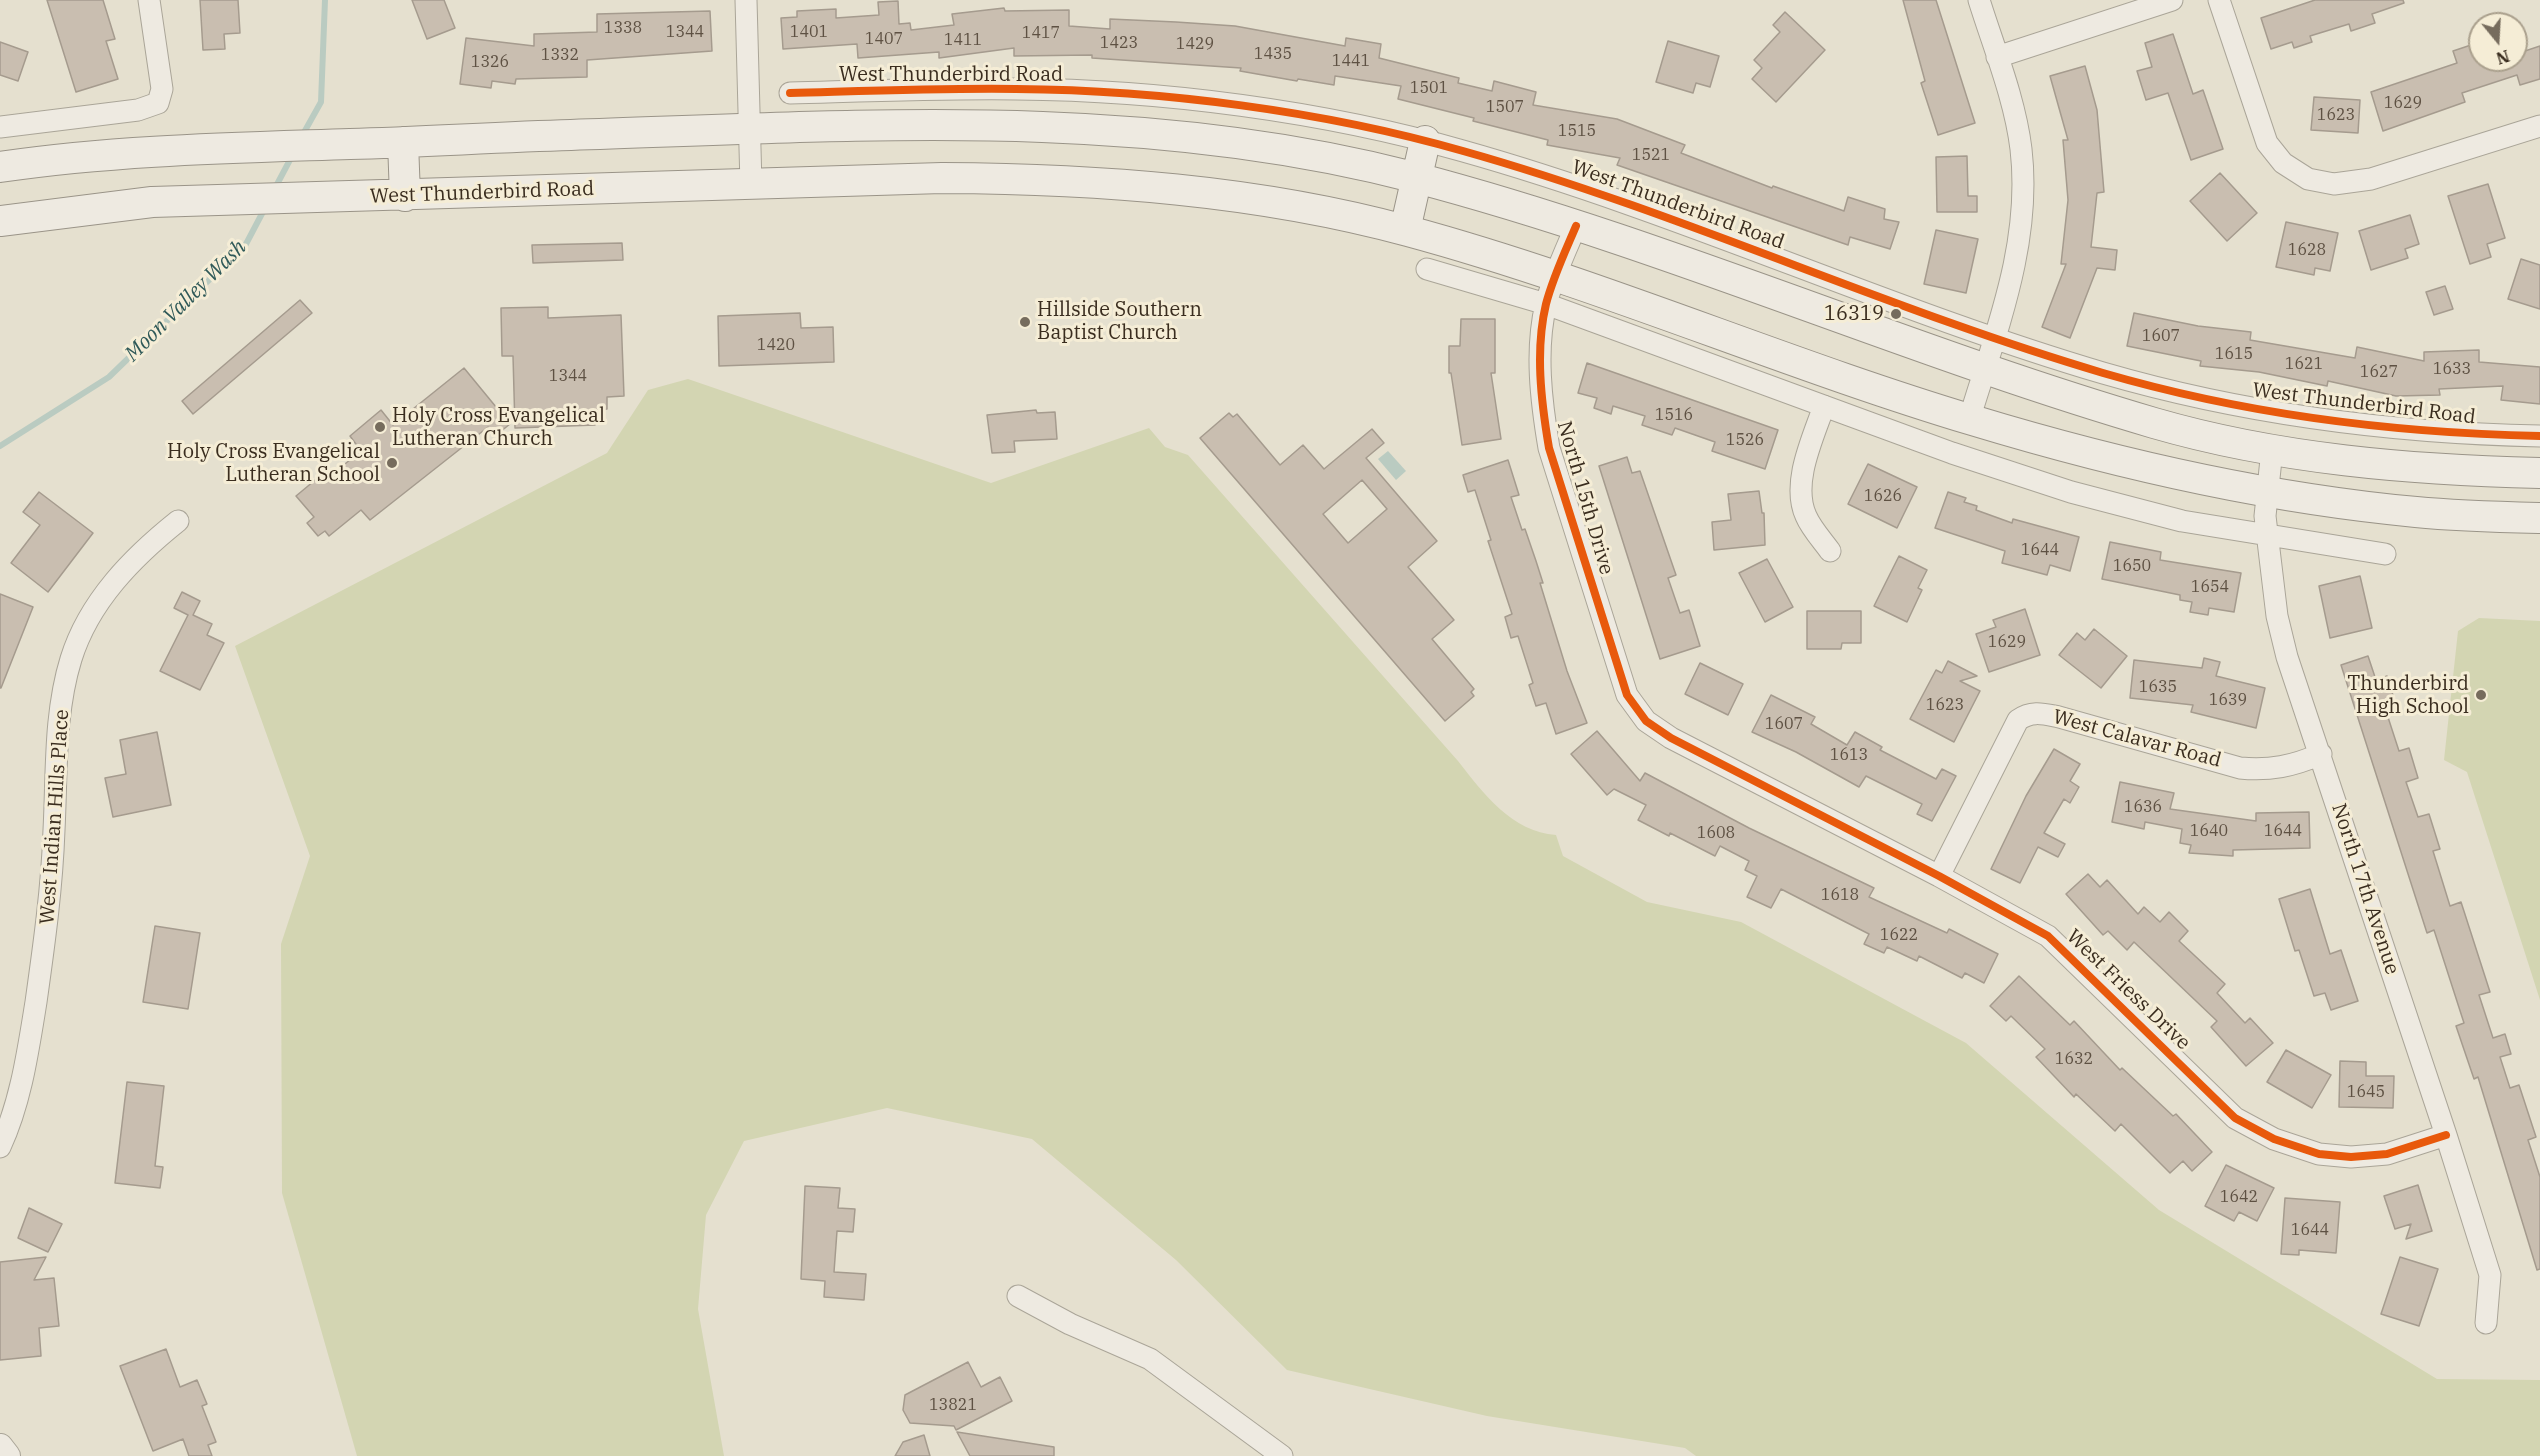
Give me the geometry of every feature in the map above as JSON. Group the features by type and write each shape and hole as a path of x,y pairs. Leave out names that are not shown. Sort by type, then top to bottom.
{"main road":[{"path":"0,167 149,150 945,124 1130,130 1228,140 1320,155 1416,178 1576,226 1984,370 2157,424 2272,450 2414,467 2540,473"},
{"path":"1405,230 1425,141"},
{"path":"403,142 405,196"},
{"name":"West Thunderbird Road","path":"0,221 152,202 942,178 1041,179 1126,184 1319,210 1405,230 1555,274 1969,420 2111,459 2267,492 2417,512 2540,518"}],"street":[{"path":"0,127 138,110 158,103 162,89 149,0"},
{"path":"746,0 751,185"},
{"path":"1969,420 2015,268 2024,204 2021,148 2017,124 1979,0"},
{"path":"1997,57 2172,0"},
{"path":"2220,0 2267,143 2283,163 2308,179 2334,184 2371,179 2538,134"},
{"name":"West Thunderbird Road","path":"790,93 1018,89 1145,94 1262,109 1425,141 1580,186 1994,337 2103,373 2271,411 2408,429 2540,436"},
{"name":"West Thunderbird Road","path":"854,127 855,91"},
{"name":"North 15th Drive","path":"1576,226 1555,274 1542,328 1540,382 1549,448 1627,695 1646,721 1660,732"},
{"path":"1427,269 1546,304 1952,453 2071,492 2182,521 2267,537 2385,554"},
{"path":"1824,406 1806,459 1802,487 1806,517 1830,551"},
{"name":"North 17th Avenue","path":"2272,450 2265,516 2277,616 2287,657 2321,754 2490,1275 2486,1323"},
{"name":"West Indian Hills Place","path":"0,1147 10,1125 28,1054 47,929 58,733 72,658 95,609 117,577 142,550 178,521"},
{"name":"West Calavar Road","path":"1939,876 2013,729 2018,720 2027,714 2042,713 2059,717 2240,768 2275,769 2295,765 2321,754"},
{"name":"West Friess Drive","path":"1660,732 1939,876 2048,936 2235,1118 2274,1139 2319,1154 2351,1157 2387,1154 2446,1135"},
{"path":"1018,1296 1070,1324 1150,1359 1282,1456"},
{"path":"0,1447 7,1456"}],"green space":[{"path":"688,379 991,483 1149,428 1165,447 1188,455 1488,798 1512,819 1526,827 1556,835 1563,856 1647,902 1741,922 1966,1043 2159,1210 2437,1379 2540,1380 2540,1456 1696,1456 1685,1448 1487,1416 1287,1370 1176,1260 1032,1139 887,1108 744,1141 706,1215 698,1309 724,1456 357,1456 282,1193 281,944 310,856 235,646 607,453 648,390"},
{"path":"2479,618 2540,621 2540,1000 2467,772 2444,760 2458,631"}],"shaded area":[{"path":"1388,451 1406,471 1396,480 1378,459"}],"building":[{"path":"47,0 103,0 115,39 106,41 118,79 76,92"},
{"path":"200,0 238,0 240,33 224,34 225,49 203,50"},
{"path":"412,0 444,0 455,28 427,39"},
{"path":"1903,0 1936,0 1975,123 1938,135 1921,83 1925,81"},
{"path":"2315,0 2403,0 2404,3 2372,14 2375,23 2351,31 2349,24 2310,36 2312,42 2294,48 2292,42 2271,49 2261,18"},
{"path":"898,1 899,24 910,23 911,30 954,25 952,14 1004,8 1005,11 1069,10 1069,26 1110,29 1110,19 1176,22 1235,26 1345,46 1346,38 1381,44 1379,58 1459,78 1458,83 1492,91 1494,81 1536,92 1533,105 1617,119 1685,145 1681,153 1772,188 1773,186 1844,211 1848,197 1885,209 1884,219 1899,222 1890,249 1850,237 1848,245 1617,165 1620,158 1547,145 1548,140 1398,99 1401,86 1335,76 1334,85 1240,71 1241,68 1092,58 1092,55 1014,56 1014,48 939,58 939,52 858,58 857,44 783,49 781,18 797,17 797,11 836,9 836,18 879,15 878,2"},
{"path":"710,11 712,51 587,60 587,77 516,79 515,84 492,81 491,88 460,84 466,38 534,46 534,34 597,32 597,14"},
{"path":"1785,12 1825,50 1776,102 1752,79 1762,68 1754,60 1780,32 1773,25"},
{"path":"2173,34 2193,94 2203,90 2223,149 2191,160 2168,93 2146,100 2137,71 2152,67 2145,43"},
{"path":"1668,41 1719,56 1710,87 1696,83 1693,93 1656,82"},
{"path":"0,42 28,52 18,81 0,75"},
{"path":"2468,46 2468,72 2528,72 2528,50 2540,46 2540,79 2520,85 2517,75 2462,93 2465,102 2383,131 2371,92 2457,63 2453,51"},
{"path":"2085,66 2097,110 2104,192 2097,193 2091,247 2117,250 2115,270 2097,268 2070,338 2042,327 2066,264 2061,264 2068,200 2063,140 2068,140 2050,76"},
{"path":"2314,97 2360,100 2358,133 2311,130"},
{"path":"1967,156 1968,196 1977,196 1977,212 1937,212 1936,157"},
{"path":"2220,173 2257,213 2227,241 2190,201"},
{"path":"2488,184 2505,238 2487,244 2491,257 2470,264 2448,196"},
{"path":"2410,215 2419,244 2405,249 2408,258 2371,270 2359,231"},
{"path":"2286,222 2338,233 2330,271 2315,268 2314,275 2276,267"},
{"path":"1936,230 1978,239 1966,293 1924,284"},
{"path":"622,243 623,260 533,263 532,245"},
{"path":"2521,259 2540,265 2540,309 2508,299"},
{"path":"2445,286 2453,309 2434,315 2426,292"},
{"path":"300,300 312,313 193,414 182,401"},
{"path":"548,307 548,318 621,315 624,396 607,397 607,409 594,410 595,425 515,428 513,356 502,356 501,308"},
{"path":"800,313 801,328 833,327 834,362 719,366 718,316"},
{"path":"2134,313 2198,326 2251,332 2250,340 2355,358 2357,347 2424,361 2424,352 2479,350 2479,362 2540,367 2540,404 2501,400 2503,386 2439,389 2440,395 2396,396 2328,381 2327,386 2259,372 2200,366 2201,361 2127,346"},
{"path":"1461,319 1495,319 1495,373 1491,373 1501,439 1462,445 1451,373 1449,373 1449,346 1460,346"},
{"path":"1587,363 1778,430 1765,469 1712,451 1715,442 1675,428 1672,435 1642,425 1645,416 1613,406 1611,414 1594,408 1597,398 1578,393"},
{"path":"464,368 510,424 495,436 488,427 370,520 361,510 329,536 325,531 318,536 307,523 314,517 296,496 326,471 330,476 361,451 350,436 381,410 393,425"},
{"path":"1036,410 1037,413 1055,412 1057,439 1014,441 1015,452 992,453 987,415"},
{"path":"1229,413 1233,417 1237,414 1280,465 1303,445 1324,469 1372,429 1384,443 1366,458 1437,541 1408,567 1454,620 1432,639 1474,689 1471,692 1474,696 1445,721 1200,438","holes":["1362,480 1387,509 1348,543 1323,514"]},
{"path":"1627,457 1632,473 1640,471 1676,575 1668,578 1680,613 1689,610 1700,646 1660,659 1599,466"},
{"path":"1508,460 1519,495 1511,497 1536,561 1543,583 1540,583 1567,671 1587,723 1556,734 1546,703 1536,706 1529,685 1533,683 1518,636 1511,638 1505,617 1512,614 1488,541 1491,540 1475,490 1468,492 1463,475"},
{"path":"1868,464 1917,487 1897,528 1848,504"},
{"path":"1759,491 1762,513 1764,513 1765,545 1714,550 1712,522 1731,520 1728,494"},
{"path":"39,492 93,533 48,592 11,563 40,525 23,512"},
{"path":"1948,492 1966,498 1964,502 1977,506 1976,510 2012,523 2013,519 2079,537 2070,571 2050,565 2047,575 2002,563 2005,551 1935,528"},
{"path":"2110,542 2161,552 2160,560 2241,573 2234,612 2209,608 2208,615 2190,612 2192,602 2180,600 2180,595 2102,579"},
{"path":"1899,556 1927,570 1918,588 1922,590 1907,622 1874,606"},
{"path":"1767,559 1793,607 1765,622 1739,573"},
{"path":"2360,576 2372,628 2330,638 2319,586"},
{"path":"182,592 200,601 193,615 212,624 207,635 224,643 200,690 160,671 188,615 174,608"},
{"path":"0,594 33,607 1,688 0,688"},
{"path":"2025,609 2040,655 1989,672 1976,634 1996,627 1993,620"},
{"path":"1807,611 1861,611 1861,643 1842,643 1841,649 1807,649"},
{"path":"2094,629 2127,656 2101,688 2059,655 2077,633 2085,640"},
{"path":"2368,656 2376,680 2387,676 2396,705 2385,708 2399,751 2409,748 2418,778 2406,782 2418,817 2429,814 2440,849 2433,851 2450,906 2461,902 2490,992 2479,995 2493,1038 2505,1034 2511,1054 2500,1057 2510,1088 2519,1085 2536,1137 2528,1140 2540,1177 2540,1269 2537,1270 2478,1077 2474,1079 2456,1026 2464,1023 2434,930 2427,933 2341,665"},
{"path":"2204,658 2220,662 2216,676 2265,688 2256,728 2191,712 2193,705 2130,698 2134,660 2202,668"},
{"path":"1948,661 1977,676 1960,681 1980,691 1954,742 1910,719 1936,670 1942,673"},
{"path":"1700,663 1743,684 1728,715 1685,694"},
{"path":"1771,695 1815,717 1811,724 1847,745 1855,732 1882,747 1880,750 1936,779 1942,769 1956,776 1932,821 1917,814 1922,804 1866,776 1859,787 1796,752 1752,732"},
{"path":"1597,731 1640,781 1645,773 1749,828 1874,888 1869,897 1947,933 1949,929 1998,954 1984,983 1965,973 1962,978 1919,956 1917,961 1887,947 1884,953 1864,944 1869,934 1781,889 1771,908 1747,897 1757,876 1745,870 1749,861 1720,846 1715,856 1670,833 1669,836 1638,820 1646,805 1614,789 1607,795 1571,754"},
{"path":"157,732 171,805 113,817 105,778 126,774 120,740"},
{"path":"2054,749 2080,764 2070,781 2079,787 2070,803 2064,799 2044,833 2065,844 2058,857 2038,847 2020,883 1991,869 2026,796"},
{"path":"2120,782 2174,793 2170,809 2256,821 2256,813 2309,812 2310,848 2233,850 2233,856 2189,853 2191,845 2180,843 2182,829 2145,822 2144,829 2112,822"},
{"path":"2088,874 2100,887 2107,880 2138,914 2144,907 2160,922 2169,912 2188,931 2179,941 2225,984 2217,993 2245,1023 2250,1018 2273,1043 2246,1066 2211,1027 2217,1021 2134,942 2127,950 2108,931 2103,935 2066,894"},
{"path":"2310,889 2330,954 2341,950 2358,1001 2331,1010 2325,993 2314,996 2299,950 2295,951 2279,899"},
{"path":"155,926 200,933 188,1009 143,1002"},
{"path":"2019,976 2070,1025 2074,1021 2120,1070 2122,1068 2173,1116 2176,1114 2212,1152 2192,1171 2183,1161 2170,1173 2121,1124 2115,1131 2076,1094 2074,1097 2036,1057 2045,1049 2011,1016 2006,1021 1990,1006"},
{"path":"2286,1050 2331,1075 2312,1108 2267,1082"},
{"path":"2340,1061 2366,1062 2366,1076 2394,1076 2393,1108 2339,1107"},
{"path":"127,1082 164,1086 155,1166 163,1167 160,1188 115,1183"},
{"path":"2226,1165 2274,1188 2257,1221 2239,1212 2234,1221 2205,1206"},
{"path":"2418,1185 2432,1231 2406,1239 2411,1224 2395,1229 2384,1196"},
{"path":"805,1186 840,1188 838,1208 855,1209 853,1232 837,1231 834,1272 866,1274 864,1300 824,1297 825,1281 801,1279"},
{"path":"2285,1198 2340,1202 2336,1253 2299,1250 2299,1255 2281,1254"},
{"path":"29,1208 62,1224 48,1252 18,1238"},
{"path":"46,1257 34,1280 54,1278 59,1326 39,1328 41,1356 0,1360 0,1262"},
{"path":"2400,1257 2438,1269 2419,1326 2381,1314"},
{"path":"166,1349 180,1387 197,1380 207,1404 202,1406 216,1442 208,1445 212,1456 189,1456 183,1439 153,1451 120,1366"},
{"path":"968,1362 981,1387 1000,1377 1012,1401 956,1430 954,1426 910,1423 903,1410 905,1395"},
{"path":"957,1432 1054,1447 1054,1456 970,1456"},
{"path":"924,1435 930,1456 895,1456 903,1442"}],"waterway":[{"name":"Moon Valley Wash","path":"302,136 321,102 325,0"},
{"name":"Moon Valley Wash","path":"274,190 292,156"},
{"name":"Moon Valley Wash","path":"0,446 109,377 246,244 266,206"}],"cycle path":[{"path":"790,93 960,89 1071,90 1127,93 1241,105 1298,114 1410,137 1544,175 1624,202 2022,348 2156,387 2210,400 2319,419 2430,431 2540,436"},
{"path":"1576,226 1552,284 1543,321 1540,376 1546,430 1549,448 1627,695 1646,721 1671,738 1939,876 2048,936 2235,1118 2274,1139 2319,1154 2351,1157 2387,1154 2446,1135"}],"place":[{"name":"16319","path":"1896,314"},
{"name":"Hillside Southern Baptist Church","path":"1025,322"},
{"name":"Holy Cross Evangelical Lutheran Church","path":"380,427"},
{"name":"Holy Cross Evangelical Lutheran School","path":"392,463"},
{"name":"Thunderbird High School","path":"2481,695"}]}
